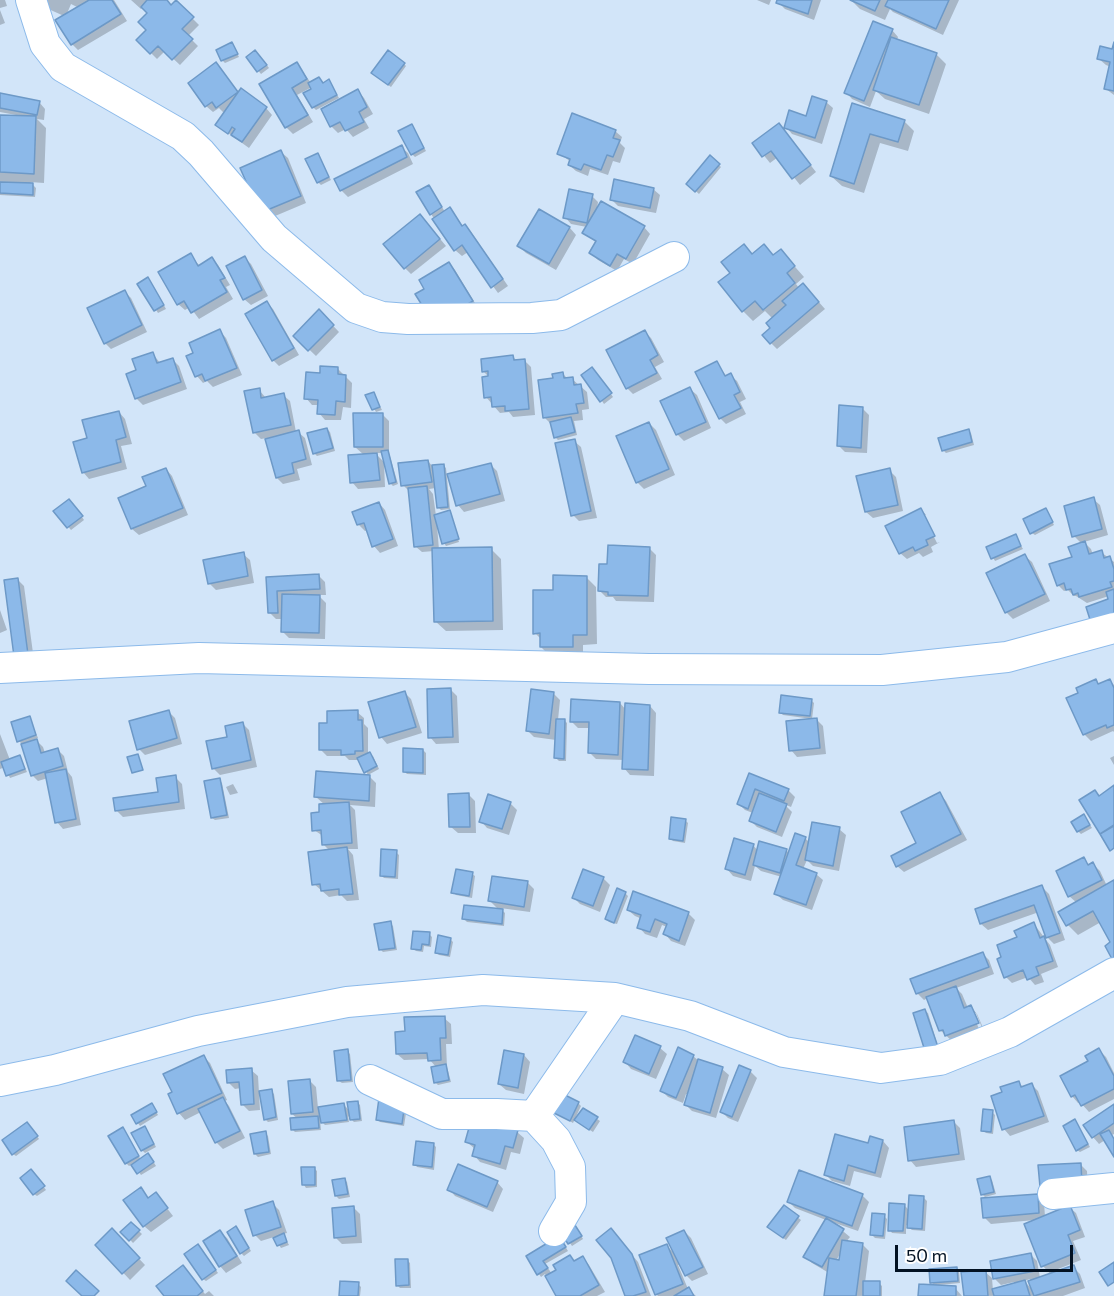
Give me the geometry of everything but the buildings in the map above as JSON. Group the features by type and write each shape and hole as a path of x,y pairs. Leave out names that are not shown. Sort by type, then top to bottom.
{"street":[{"path":"31,0 45,44 63,67 183,136 201,153 274,238 356,308 382,317 408,320 532,318 561,315 674,257"},
{"path":"0,668 199,658 649,669 882,670 1007,657 1114,628"},
{"path":"0,1081 55,1070 198,1030 347,1002 483,990 615,998 690,1016 784,1052 881,1068 940,1060 1010,1032 1114,974"},
{"path":"534,1116 615,998"},
{"path":"370,1080 442,1114 534,1116 556,1140 570,1167 571,1202 554,1231"},
{"path":"1053,1194 1114,1188"}]}
